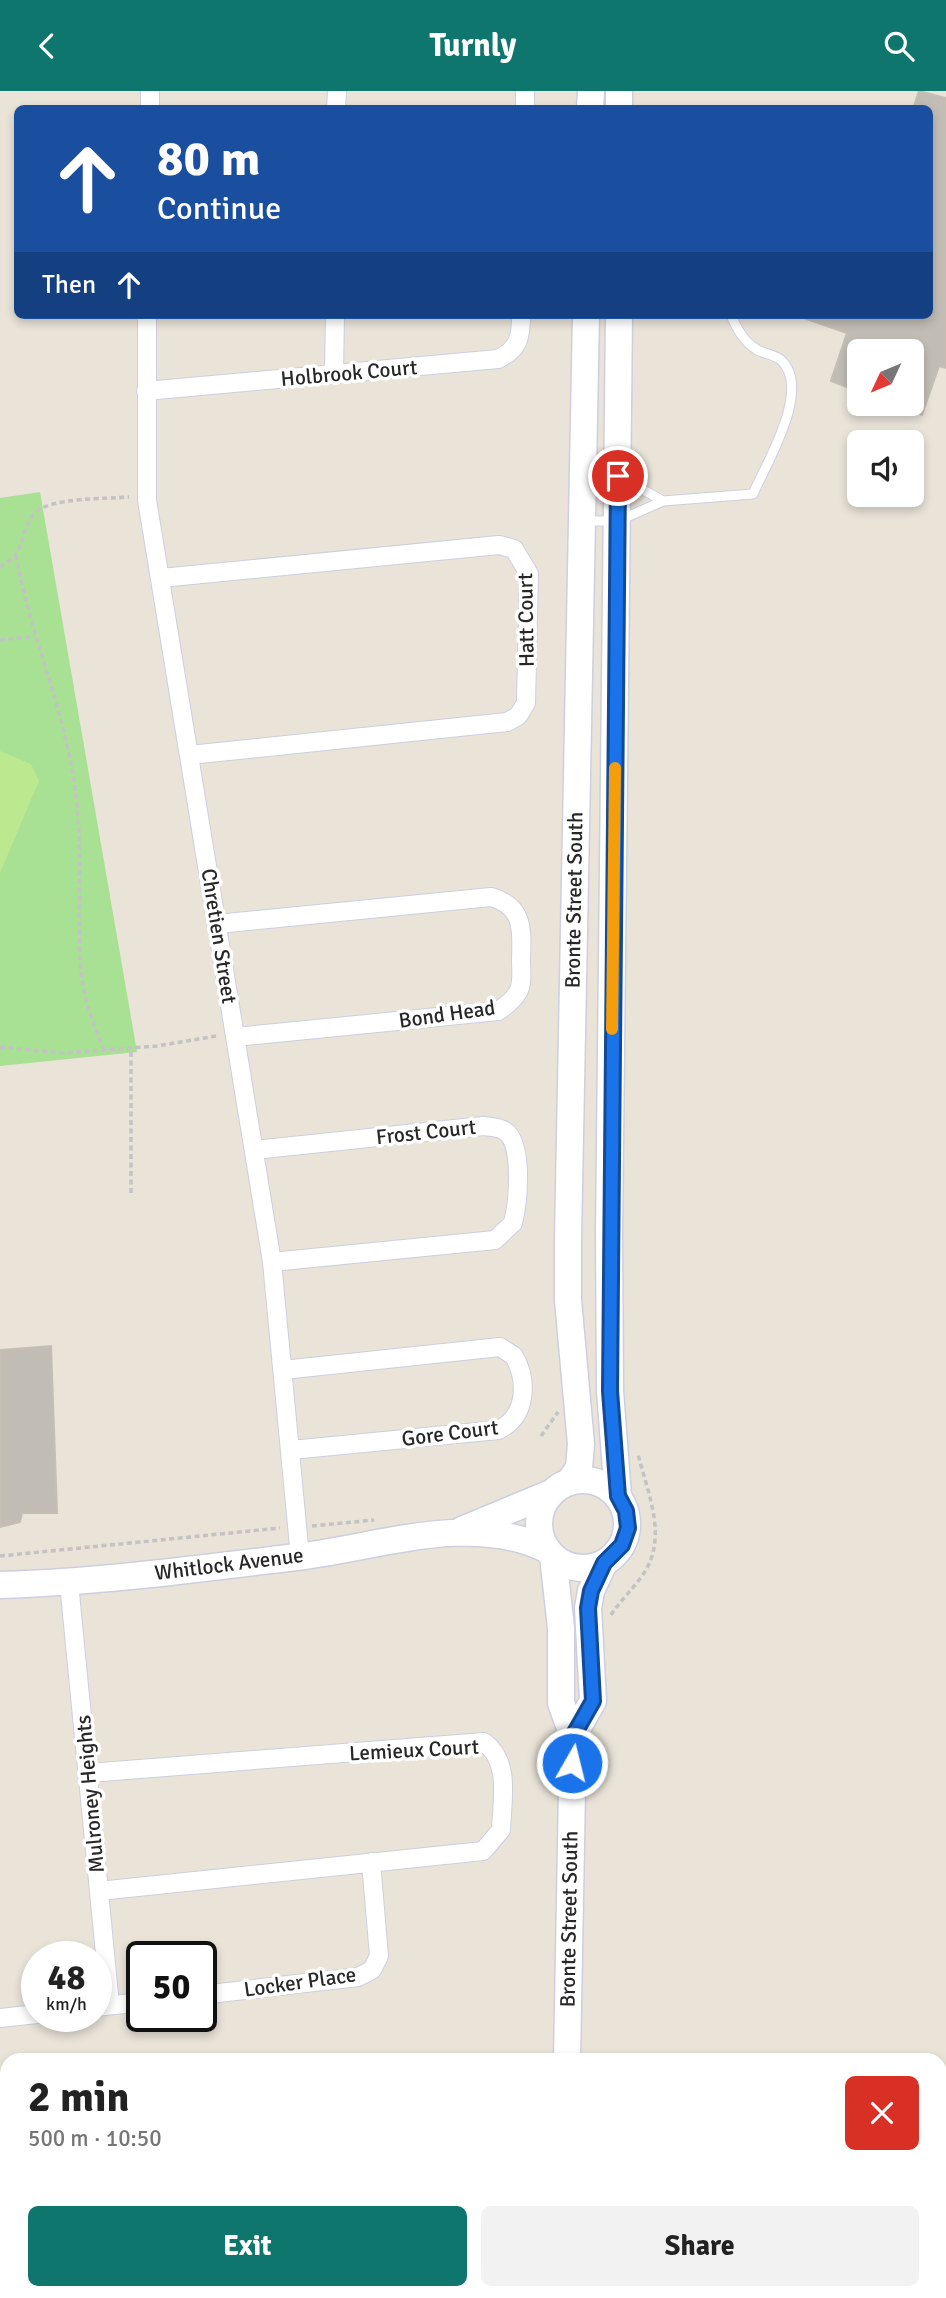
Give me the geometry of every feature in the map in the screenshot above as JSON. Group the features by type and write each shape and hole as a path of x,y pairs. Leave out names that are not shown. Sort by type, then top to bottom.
{"main road":[{"name":"Bronte Street South","path":"561,1487 579,1468 581,1448 568,1300 568,1238 586,319"},
{"name":"Bronte Street South","path":"618,1496 610,1391 609,1235 619,319"},
{"path":"587,1479 604,1485 618,1496 626,1511 628,1528 622,1545 604,1563 580,1569 562,1564 549,1552 537,1518 561,1487 587,1479"},
{"name":"Whitlock Avenue","path":"457,1533 561,1487"},
{"name":"Whitlock Avenue","path":"0,1585 69,1583 300,1557 457,1533 512,1536 549,1552"},
{"name":"Bronte Street South","path":"549,1552 561,1628 561,1703 573,1736 567,2053"},
{"name":"Bronte Street South","path":"573,1736 593,1701 588,1608 591,1591 604,1563"}],"street":[{"name":"Chretien Street","path":"147,319 147,500 272,1262 300,1557"},
{"path":"334,375 335,319"},
{"name":"Holbrook Court","path":"146,391 498,359 510,353 519,343 522,319"},
{"name":"Hatt Court","path":"161,578 499,545 514,549 530,574 526,703 518,716 507,722 190,755"},
{"name":"Bond Head","path":"217,924 491,897 514,908 522,923 520,989 511,1003 498,1011 235,1037"},
{"name":"Frost Court","path":"254,1150 483,1126 505,1131 514,1142 517,1156 513,1223 495,1240 272,1262"},
{"name":"Gore Court","path":"283,1370 500,1347 514,1356 522,1381 521,1407 517,1416 510,1425 498,1430 291,1450"},
{"name":"Mulroney Heights","path":"69,1583 89,1773 101,1941"},
{"name":"Lemieux Court","path":"89,1773 484,1742 495,1751 502,1768 501,1830 483,1851 99,1891"},
{"name":"Locker Place","path":"217,1993 358,1977 372,1970 379,1956 371,1862"},
{"path":"0,2018 21,2016"}],"lane":[{"path":"582,521 618,521 663,501 753,494 784,423 792,397 792,375 779,358 755,349 738,330 733,319"},
{"path":"618,476 663,501"}],"path":[{"path":"0,567 16,555 34,513 51,503 129,497"},
{"path":"16,555 34,636 51,685 75,786 81,857 82,979 87,1006 104,1050"},
{"path":"0,640 34,636"},
{"path":"0,1047 64,1053 131,1048 216,1036"},
{"path":"131,1048 131,1193"},
{"path":"608,1621 620,1601 643,1576 656,1548 656,1520 637,1451"},
{"path":"0,1556 376,1520"}],"green space":[{"path":"40,492 137,1052 0,1066 0,498"},
{"path":"0,751 31,764 39,781 0,873"}],"building":[{"path":"919,91 946,98 946,368 939,366 924,409 924,339 847,339 847,387 831,381 847,333 807,319 933,319 933,105 914,105"},
{"path":"51,1346 57,1513 22,1513 20,1522 0,1527 0,1350"}],"slow traffic":[{"path":"612,1029 615,768"}],"route":[{"path":"572,1763 573,1736 593,1701 588,1608 591,1591 604,1563 622,1545 628,1528 626,1511 618,1496 610,1391 609,1235 618,476"}]}
